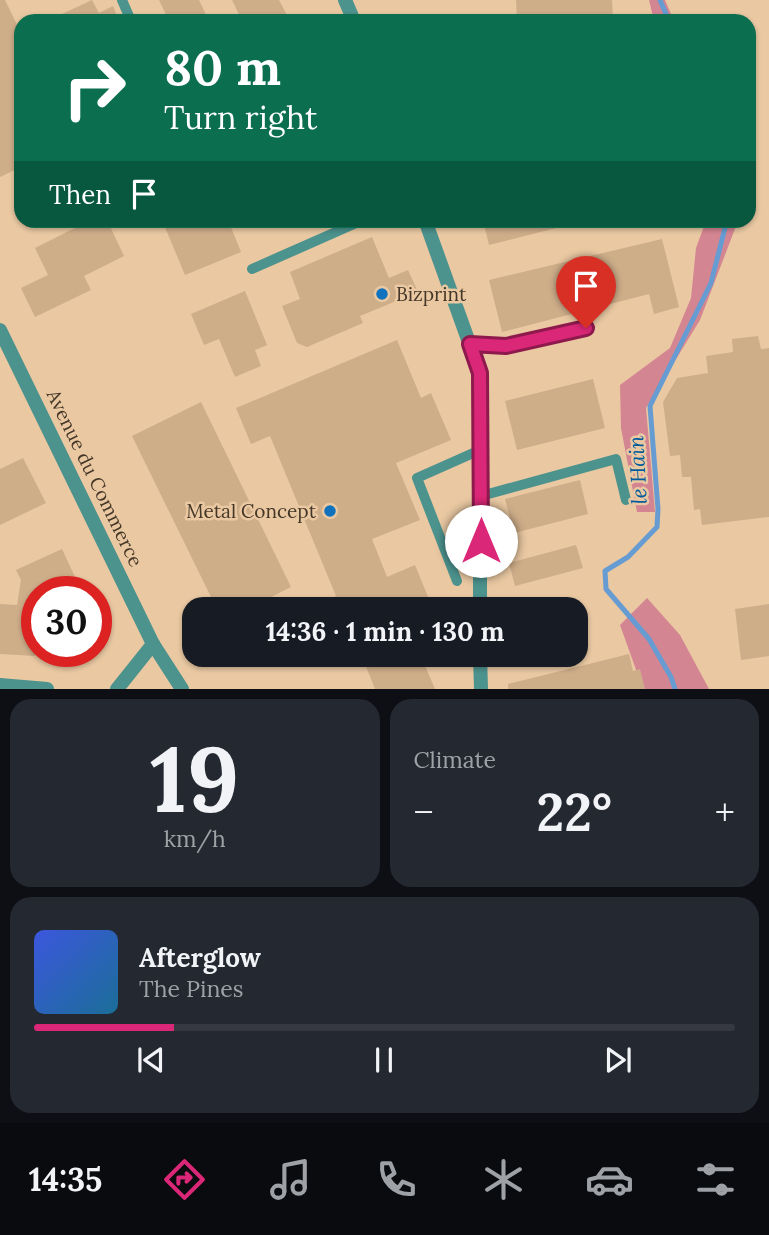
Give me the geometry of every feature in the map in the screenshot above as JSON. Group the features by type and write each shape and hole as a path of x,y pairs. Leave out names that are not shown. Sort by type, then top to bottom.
{"street":[{"path":"428,228 480,373 480,597"},
{"name":"Avenue du Commerce","path":"0,330 153,644 182,689"},
{"path":"117,689 153,644"},
{"path":"480,667 481,689"},
{"path":"0,685 47,689"}],"lane":[{"path":"252,269 345,228"},
{"path":"470,344 506,346 586,328"},
{"path":"457,581 417,478 480,450"},
{"path":"481,496 616,459 626,500"}],"shaded area":[{"path":"649,0 665,0 671,14 652,14"},
{"path":"703,228 735,228 700,320 646,408 655,512 637,512 621,428 620,385 670,348 691,298 696,248"},
{"path":"647,598 680,635 709,689 643,689 620,625"}],"building":[{"path":"0,0 5,0 14,19 14,170 0,177"},
{"path":"92,0 99,13 113,6 116,14 62,14"},
{"path":"159,0 199,0 206,14 166,14"},
{"path":"232,0 279,0 286,14 239,14"},
{"path":"516,0 612,0 613,14 517,14"},
{"path":"75,228 111,228 124,256 84,276 91,290 35,317 21,288 48,275 35,248"},
{"path":"165,228 231,228 241,252 185,275"},
{"path":"485,228 556,228 489,245"},
{"name":"Bizprint","path":"372,237 389,278 408,270 418,292 360,316 363,323 307,347 297,343 282,306 300,299 290,272"},
{"path":"662,239 679,307 654,314 649,294 502,332 489,280"},
{"path":"245,291 267,345 255,350 261,366 235,377 219,339 204,345 191,314"},
{"path":"758,336 761,349 769,348 769,517 702,525 700,509 694,510 691,477 682,477 680,455 670,456 663,402 677,378 708,373 706,356 733,352 732,339"},
{"path":"397,340 421,398 431,393 451,440 396,463 420,520 372,539 387,577 415,565 428,597 334,597 336,596 270,436 251,444 236,408"},
{"path":"593,379 605,428 517,450 505,401"},
{"path":"201,402 291,587 271,597 211,597 132,436"},
{"path":"23,458 46,503 0,525 0,469"},
{"path":"580,480 588,514 514,533 505,499"},
{"path":"576,545 583,568 515,586 509,563"},
{"path":"62,549 75,576 21,576 21,580 16,570"},
{"path":"21,580 21,655 0,654 0,604 17,605"},
{"path":"769,604 769,656 741,660 735,609"},
{"path":"629,654 633,671 640,669 645,689 508,689 508,684 577,667 588,667 588,664"},
{"path":"366,667 426,667 435,689 375,689"}],"waterway":[{"name":"le Hain","path":"660,0 666,14"},
{"name":"le Hain","path":"675,689 649,639 606,589 605,571 628,557 657,527 650,406 711,283 725,228"}],"place":[{"name":"Bizprint","path":"382,294"},
{"name":"Metal Concept","path":"330,511"}],"route":[{"path":"481,541 480,373 470,344 506,346 586,328"}]}
